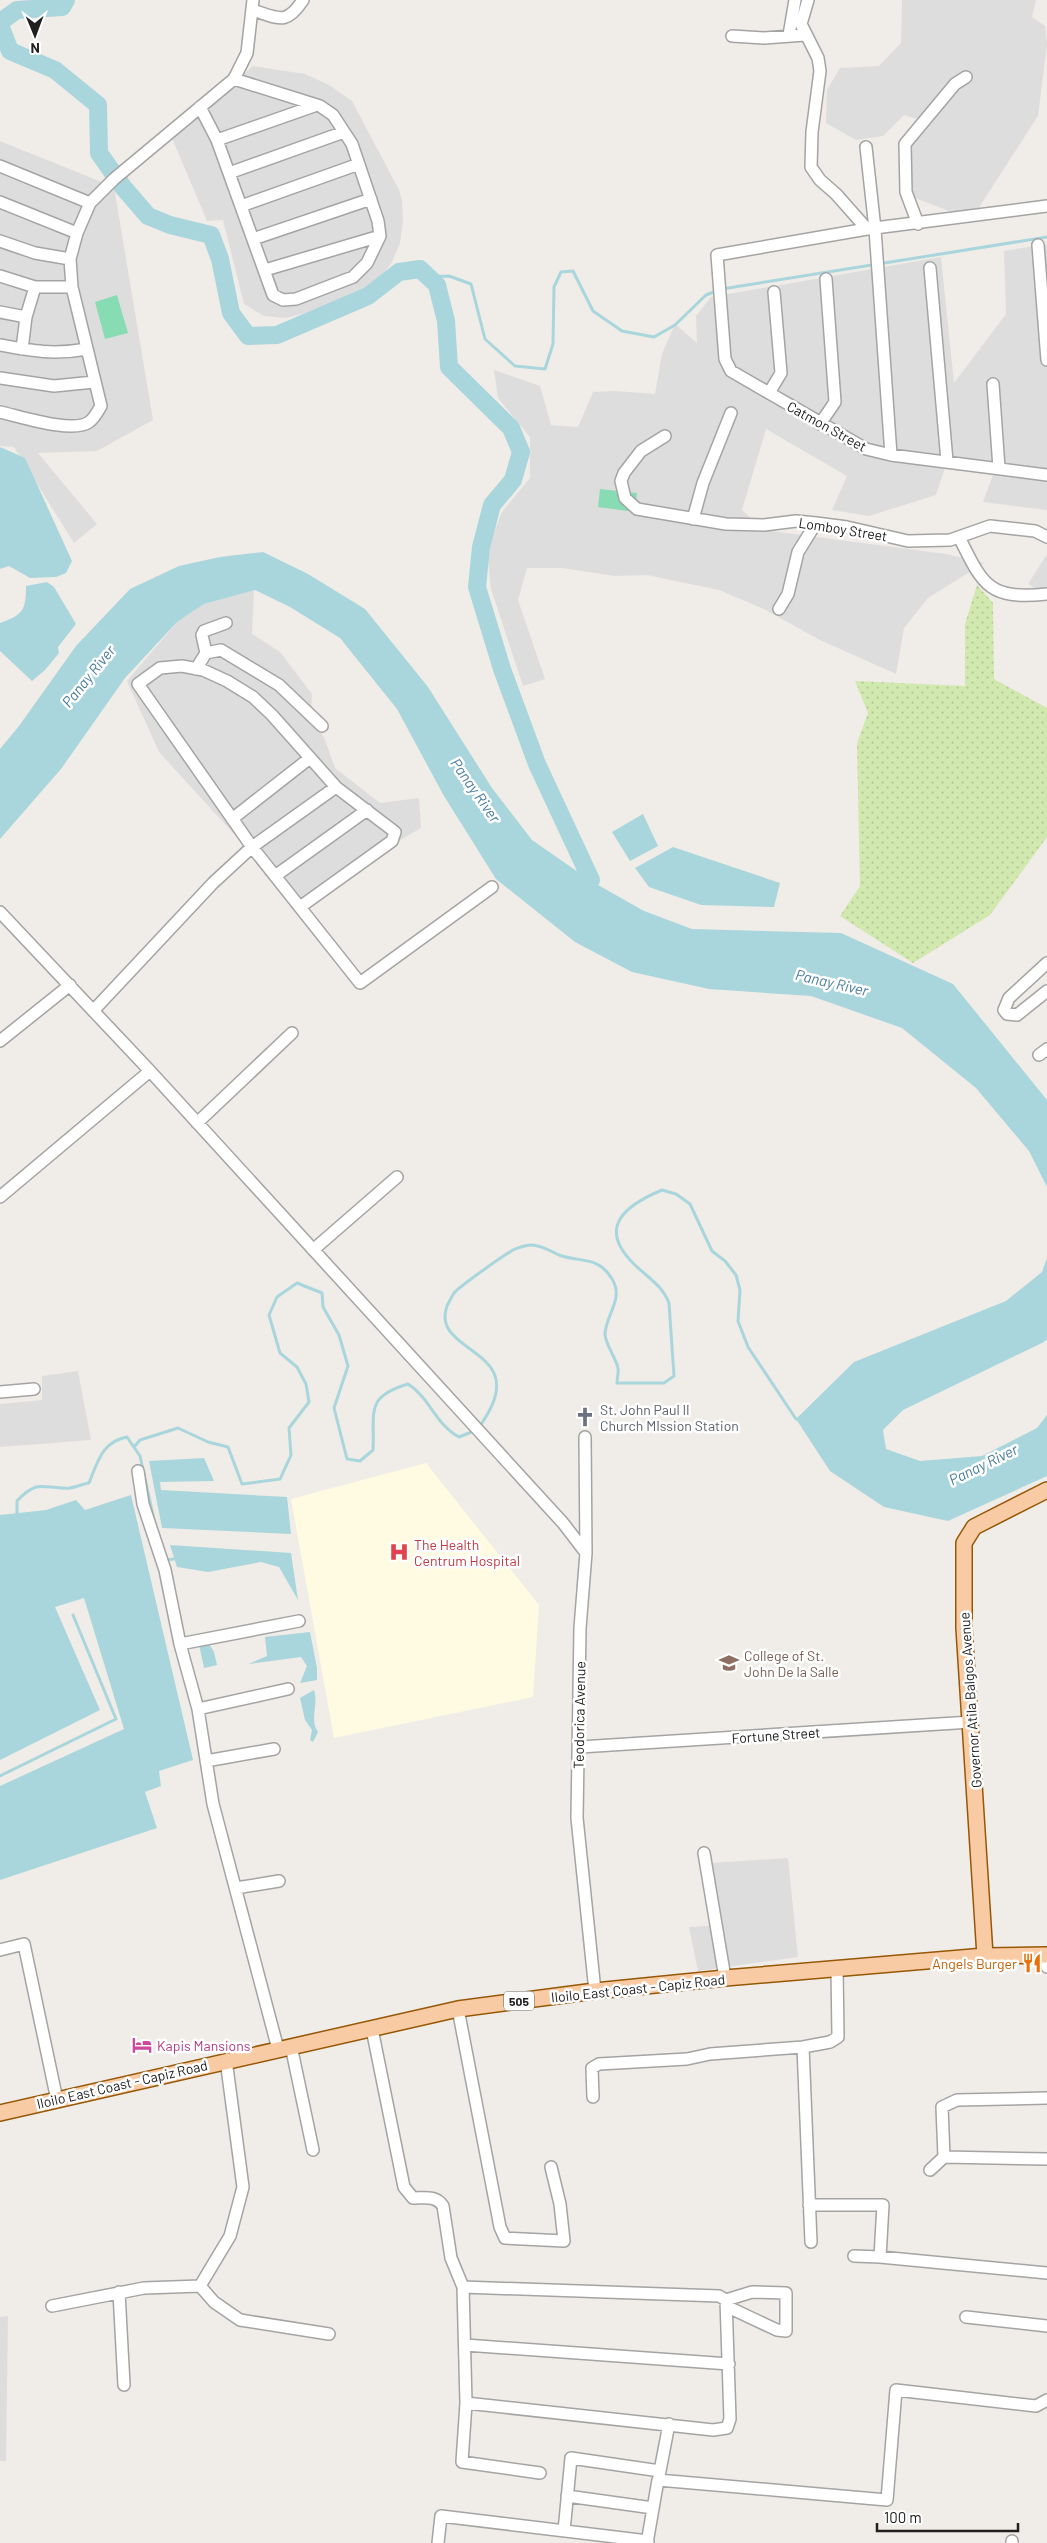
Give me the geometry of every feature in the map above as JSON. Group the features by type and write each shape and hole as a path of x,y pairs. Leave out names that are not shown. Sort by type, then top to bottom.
{"main road":[{"name":"Governor Atila Balgos Avenue","path":"985,1956 964,1628 964,1543 974,1527 1047,1490"},
{"name":"Iloilo East Coast - Capiz Road","path":"0,2113 226,2060 458,2009 595,1991 725,1978 985,1956 1047,1955"}],"street":[{"path":"0,412 66,426 79,426 90,422 101,406 72,287 70,259 77,233 90,203 125,168 234,79 247,53 252,5 282,19 293,15 303,0"},
{"path":"808,0 801,24 818,58 820,71 812,132 811,167 820,180 871,229"},
{"path":"789,35 791,2"},
{"path":"732,36 764,38 805,34"},
{"path":"918,224 906,192 905,144 954,84 966,77"},
{"path":"200,107 217,140 273,295 283,300 296,300 353,277 367,263 380,236 378,221 352,144 333,115 317,105 234,79"},
{"path":"217,140 317,105"},
{"path":"229,172 344,132"},
{"path":"866,148 871,229 891,455"},
{"path":"241,206 359,164"},
{"path":"0,166 90,203"},
{"path":"253,239 371,199"},
{"path":"0,202 77,233"},
{"path":"871,229 1047,206"},
{"name":"Catmon Street","path":"871,229 717,255 725,359 731,371 866,449 891,455 1047,475"},
{"path":"265,270 380,236"},
{"path":"0,241 35,253 70,259"},
{"path":"1038,245 1047,360"},
{"path":"930,268 947,461"},
{"path":"0,276 34,287 72,287"},
{"path":"820,424 835,402 826,279"},
{"path":"22,349 26,317 34,287"},
{"path":"769,393 781,373 774,292"},
{"path":"0,312 26,317"},
{"path":"0,345 60,353 87,349"},
{"path":"0,378 54,386 94,382"},
{"path":"993,384 999,468"},
{"path":"693,519 703,483 732,413"},
{"name":"Lomboy Street","path":"665,436 641,451 624,473 621,481 626,498 637,509 726,524 764,525 796,521 816,523 847,527 908,541 929,542 959,538 990,526 1035,531 1047,537"},
{"path":"779,609 788,594 798,552 816,523"},
{"path":"959,538 980,579 993,590 1031,596 1047,594"},
{"path":"196,669 206,652 202,635 204,631 226,623"},
{"path":"206,652 221,650 279,685 322,726"},
{"path":"300,907 392,841 395,832 336,787 272,715 253,697 226,681 196,669 182,666 160,668 138,684 252,847 276,876 300,907 360,982 492,887"},
{"path":"232,819 310,758"},
{"path":"93,1011 213,883 252,847 336,787"},
{"path":"276,876 367,810"},
{"path":"0,912 197,1122 563,1523 586,1553"},
{"path":"1047,963 1009,998 1004,1010 1007,1014 1017,1015 1047,991"},
{"path":"0,1041 70,985"},
{"path":"197,1122 292,1033"},
{"path":"0,1196 150,1071"},
{"path":"314,1250 397,1177"},
{"path":"0,1392 34,1389"},
{"name":"Teodorica Avenue","path":"585,1437 586,1553 580,1628 580,1748 577,1818 595,1991"},
{"path":"138,1470 144,1504 165,1570 180,1644 198,1709 213,1804 313,2150"},
{"path":"180,1644 299,1621"},
{"path":"198,1709 288,1689"},
{"name":"Fortune Street","path":"580,1748 971,1722"},
{"path":"206,1761 274,1749"},
{"path":"704,1853 725,1978"},
{"path":"236,1888 279,1881"},
{"path":"0,1950 24,1944 57,2100"},
{"path":"1047,1955 1047,1968"},
{"path":"593,2097 592,2068 599,2064 687,2059 710,2054 803,2047 830,2042 838,2037 838,1968"},
{"path":"458,2009 500,2227 506,2238 564,2241 560,2204 552,2167"},
{"path":"372,2029 404,2187 413,2198 432,2198 440,2201 443,2206 451,2258 463,2287 466,2403 462,2462 540,2473"},
{"path":"803,2047 811,2242"},
{"path":"200,2286 230,2236 243,2187 226,2060"},
{"path":"944,2156 942,2107 957,2100 1047,2098"},
{"path":"930,2170 944,2156 1047,2159"},
{"path":"809,2205 883,2205 880,2257"},
{"path":"854,2256 1047,2273"},
{"path":"52,2306 144,2288 200,2286"},
{"path":"200,2286 214,2302 240,2320 330,2334"},
{"path":"463,2287 719,2296 727,2303 777,2330 786,2331 786,2292 752,2292 727,2303"},
{"path":"119,2292 124,2385"},
{"path":"466,2403 713,2430 727,2428 730,2419 727,2303"},
{"path":"966,2317 1047,2326"},
{"path":"465,2345 729,2364"},
{"path":"564,2531 571,2458 659,2476 887,2500 896,2390 1036,2406 1047,2400"},
{"path":"438,2543 441,2516 648,2542 669,2424"},
{"path":"567,2496 653,2508"}],"shaded area":[{"path":"902,0 1036,0 1032,17 1045,26 1047,44 1038,116 978,209 957,214 907,195 911,145 932,123 904,115 883,136 856,140 826,123 827,90 840,68 879,66 901,43"},
{"path":"253,66 305,74 329,85 352,101 399,190 402,200 403,221 400,243 392,262 375,286 325,308 286,318 264,316 244,304 223,220 207,221 172,138"},
{"path":"0,141 114,187 153,420 97,451 38,453 97,524 74,543 14,447 0,446"},
{"path":"1047,244 1047,510 983,502 993,475 945,468 936,495 869,516 832,510 847,476 766,429 742,510 764,530 946,554 984,563 928,598 904,628 896,674 818,639 764,609 719,590 647,575 615,576 562,568 527,568 518,600 545,679 523,686 491,589 487,550 502,512 530,478 530,437 498,398 494,370 540,386 551,425 578,427 593,392 616,391 655,394 662,354 675,324 697,343 696,316 711,297 941,257 954,383 1006,314 1004,251"},
{"path":"1047,554 1047,595 1028,584"},
{"path":"254,590 252,634 280,652 312,694 311,712 325,740 335,768 380,803 419,798 421,828 295,901 159,752 127,681 177,622 204,604"},
{"path":"78,1371 91,1440 0,1447 0,1404 42,1400 42,1376"},
{"name":"The Health Centrum Hospital","path":"426,1463 539,1605 533,1697 334,1738 291,1499"},
{"path":"788,1858 798,1957 698,1971 689,1927 723,1925 711,1863"},
{"path":"8,2316 6,2461 0,2461 0,2317"}],"green space":[{"path":"117,295 128,333 105,339 95,302"},
{"path":"600,489 637,493 635,512 598,507"},
{"path":"977,585 993,603 994,679 1047,708 1047,837 990,915 913,963 840,916 860,886 857,743 868,713 855,681 965,686 965,624"}],"water":[{"path":"0,447 25,458 72,561 66,573 56,577 30,578 9,566 0,569"},
{"name":"Panay River","path":"263,552 308,574 365,609 428,687 492,788 532,840 591,881 644,911 692,929 841,933 953,984 1047,1100 1047,1187 1029,1151 976,1088 902,1028 811,996 709,989 632,972 575,942 496,879 444,796 397,709 340,638 290,607 255,590 204,604 177,622 125,678 61,769 0,839 0,749 19,726 76,646 130,589 179,566 220,557"},
{"path":"47,582 54,587 76,624 58,647 59,653 45,670 32,681 0,651 0,623 14,617 22,610 26,586"},
{"path":"643,814 658,846 630,861 612,832"},
{"path":"673,847 780,883 774,907 701,905 649,887 635,868"},
{"name":"Panay River","path":"1047,1258 1047,1339 903,1410 883,1430 886,1449 920,1461 982,1456 1037,1428 1047,1415 1047,1476 948,1521 884,1507 830,1471 796,1419 854,1362 1006,1301 1042,1272"},
{"path":"204,1458 214,1481 160,1482 161,1490 287,1497 291,1534 162,1528 149,1461"},
{"path":"131,1495 193,1760 159,1771 161,1786 145,1792 157,1828 0,1880 0,1786 124,1729 84,1598 55,1607 100,1710 0,1760 0,1515 46,1510 76,1500 85,1510"},
{"path":"170,1545 291,1553 298,1600 279,1567 261,1562 208,1572 177,1567"},
{"path":"310,1632 317,1668 317,1680 300,1683 307,1666 301,1657 248,1664 267,1656 265,1637"},
{"path":"208,1642 214,1652 217,1665 204,1668 199,1644"},
{"path":"314,1690 314,1722 318,1732 313,1742 310,1740 312,1730 305,1720 300,1698"}],"waterway":[{"path":"0,22 17,10 62,7 66,0"},
{"path":"0,25 10,51 55,70 98,105 99,153 123,187 148,216 170,225 211,235 220,259 231,313 248,336 277,335 368,296 399,272 420,269 437,285 446,321 449,367 511,428 521,452 513,480 492,505 481,547 477,587 502,669 537,764 591,880"},
{"path":"722,289 1047,237"},
{"path":"429,277 449,276 471,284 485,339 515,366 545,369 553,344 554,287 561,272 573,271 593,311 622,331 654,337 675,325 706,295 716,291"},
{"path":"479,1427 494,1401 496,1381 490,1367 453,1335 446,1322 447,1306 454,1293 465,1284 508,1253 524,1246 531,1245 546,1248 559,1255 595,1263 607,1271 615,1286 616,1299 606,1326 605,1337 618,1368 617,1383 664,1383 674,1376 669,1303 658,1286 623,1251 617,1239 617,1228 620,1219 627,1210 662,1190 676,1194 690,1204 712,1251 725,1261 736,1275 740,1290 738,1321 748,1347 796,1419 800,1419"},
{"path":"134,1447 140,1440 178,1428 208,1442 228,1447 242,1484 280,1479 291,1455 289,1428 309,1402 306,1384 297,1367 280,1353 269,1315 277,1297 297,1283 322,1293 323,1307 339,1335 348,1366 334,1408 347,1459 360,1461 373,1450 373,1416 378,1401 394,1389 408,1384 422,1396 451,1432 459,1437 474,1431"},
{"path":"17,1513 17,1501 31,1489 42,1486 70,1488 89,1483 98,1460 106,1448 112,1443 127,1437 140,1456 155,1524"},
{"path":"165,1560 174,1559"},
{"path":"0,1776 116,1719 73,1615"}],"place":[{"name":"St. John Paul II Church MIssion Station","path":"585,1417"},
{"name":"The Health Centrum Hospital","path":"399,1552"},
{"name":"College of St. John De la Salle","path":"729,1663"},
{"name":"Angels Burger","path":"1032,1963"},
{"name":"Kapis Mansions","path":"142,2045"}]}
